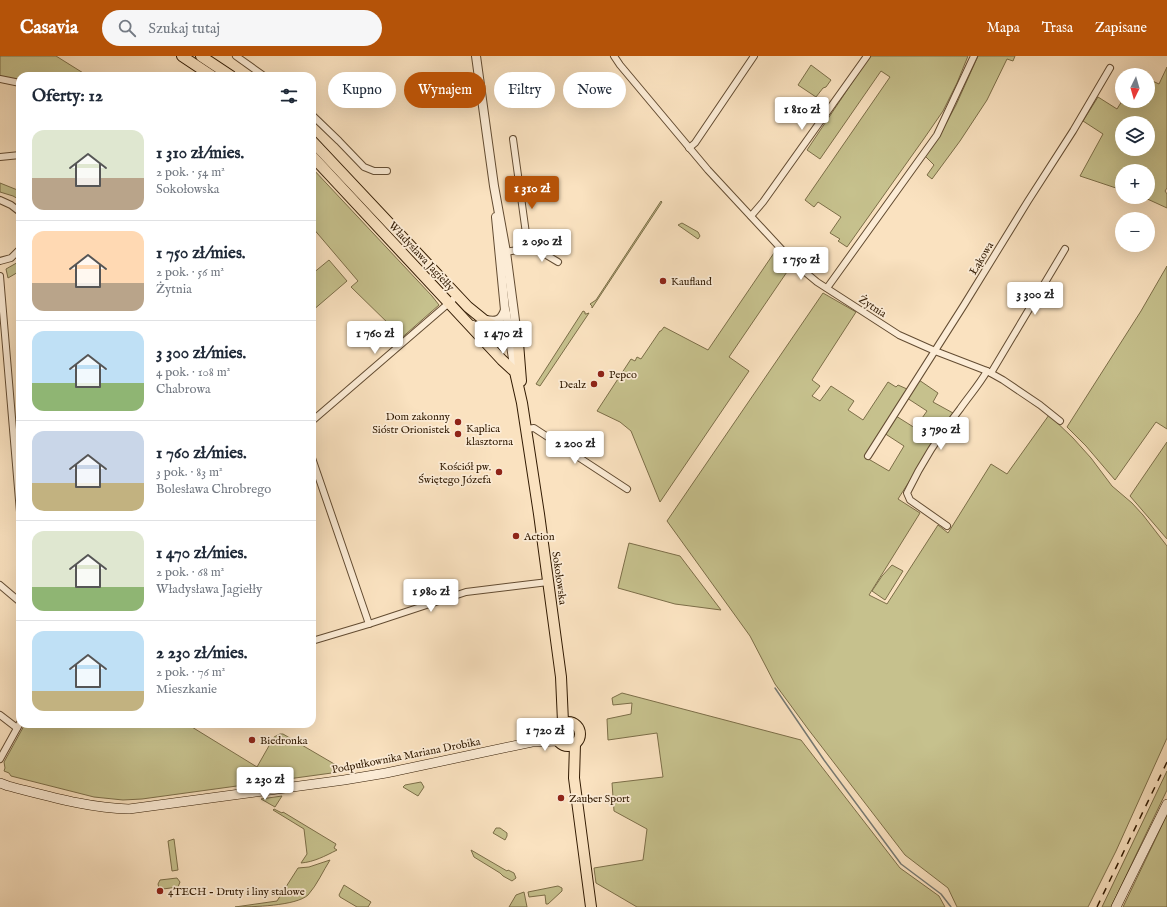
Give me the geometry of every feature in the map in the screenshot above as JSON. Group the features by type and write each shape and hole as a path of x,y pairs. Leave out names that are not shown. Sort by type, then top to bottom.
{"main road":[{"path":"182,56 206,72"},
{"path":"201,56 225,72"},
{"name":"Władysława Jagiełły","path":"316,145 454,299 465,320 515,372"},
{"name":"Władysława Jagiełły","path":"316,160 454,299 484,320 505,332 518,343"},
{"name":"Sokołowska","path":"518,343 521,397"},
{"name":"Sokołowska","path":"515,372 521,397 539,514 562,690 568,722"},
{"path":"564,741 580,740 578,726 568,722 558,727 564,741 574,778 591,907"},
{"name":"Podpułkownika Mariana Drobika","path":"0,783 84,804 129,809 344,780 386,773 532,742 564,741"},
{"path":"1116,907 1167,804"}],"street":[{"path":"236,56 258,72"},
{"name":"Sokołowska","path":"476,56 494,186 506,252 518,343"},
{"path":"615,58 623,56"},
{"path":"689,148 695,143 754,56"},
{"path":"751,216 763,202 867,56"},
{"path":"827,288 937,135 974,56"},
{"name":"Żytnia","path":"615,58 708,170 785,253 805,272 899,335 989,372 1040,405 1060,421"},
{"name":"Łąkowa","path":"868,456 1073,131 1110,68"},
{"path":"0,78 16,82"},
{"path":"316,119 364,167 374,171 387,171"},
{"path":"513,138 528,248"},
{"path":"0,157 16,155"},
{"name":"Sokołowska","path":"494,186 504,310 506,313 515,372"},
{"path":"0,200 16,209"},
{"path":"506,252 533,247 558,262"},
{"path":"947,526 910,500 907,493 933,448 960,408 989,372 1066,249"},
{"path":"0,261 10,258 16,253"},
{"path":"0,276 16,464"},
{"path":"316,417 454,299"},
{"path":"484,320 497,320 502,316 504,310"},
{"path":"465,320 502,340 513,334 516,327"},
{"path":"0,337 5,332"},
{"path":"526,429 534,428 628,489"},
{"path":"316,470 369,624"},
{"path":"316,640 466,592 548,582"},
{"path":"0,585 16,599"},
{"path":"0,715 11,724 16,725"},
{"path":"0,759 18,728"}],"shaded area":[{"path":"0,56 56,56 82,72 16,72 16,80 0,76"},
{"path":"870,56 968,56 943,111 847,247 838,241 840,239 830,233 841,217 818,202 814,207 805,200 890,77 881,71 820,159 807,150"},
{"path":"978,56 1015,56 1013,61 1007,59 987,100 960,141 932,179 927,175 934,165 925,156 942,131 956,105"},
{"path":"811,65 831,80 816,97 798,85"},
{"path":"1167,67 1167,188 1165,191 1167,194 1167,208 1155,202 1155,164 1115,164 1115,188 1080,176 1103,134 1083,121 1098,97 1117,109 1155,108 1155,82 1159,84"},
{"path":"316,149 442,285 440,288 316,155"},
{"path":"316,172 439,305 398,341 389,331 393,328 351,287 358,281 316,232"},
{"path":"0,183 16,189 16,198 13,196 0,192"},
{"path":"661,201 662,202 592,308 590,304 596,300"},
{"path":"682,223 698,232 700,236 698,239 678,225"},
{"path":"776,250 791,266 729,357 749,371 660,502 631,431 620,422 597,411 631,359 635,361 637,357 641,359 664,327 708,350"},
{"path":"329,260 347,281 316,308 316,271"},
{"path":"16,263 16,273 8,278 6,269"},
{"path":"1167,266 1167,429 1156,422 1115,480 1086,446 1067,427 1141,311"},
{"path":"823,293 856,312 812,380 820,386 812,396 820,401 831,386 854,401 848,410 863,420 888,382 896,387 898,385 907,389 865,457 889,471 904,446 884,433 896,416 915,428 927,411 907,398 919,380 938,393 933,402 953,413 898,499 920,513 869,595 887,604 938,525 948,533 991,464 1007,474 1049,415 1091,458 1112,486 1132,503 1143,515 1167,546 1167,738 1116,851 1088,907 957,907 948,888 905,855 808,729 775,684 750,636 667,521"},
{"path":"583,311 585,314 589,313 540,386 536,384"},
{"path":"1167,442 1167,539 1130,496"},
{"path":"629,543 680,556 721,610 675,604 618,588"},
{"path":"892,565 903,571 885,600 872,591 882,576"},
{"path":"622,693 801,740 900,868 939,896 945,907 637,907 596,883 594,868 643,860 647,829 614,811 612,783 663,777 657,733 608,740 607,719 631,714 632,703 613,705 612,698"},
{"path":"565,726 571,726 576,731 574,740 571,742 565,742 560,737 560,731"},
{"path":"23,728 194,728 257,767 274,737 283,734 336,765 339,772 142,799 123,800 94,797 11,776 9,773 4,771 4,762"},
{"path":"1167,771 1167,790 1111,907 1102,907"},
{"path":"421,782 424,787 418,796 403,787 405,785"},
{"path":"282,796 275,807 261,799"},
{"path":"274,809 282,813 283,812 336,844 334,848 337,850 315,860 301,863 307,854 304,829 273,810"},
{"path":"1167,815 1167,907 1123,907"},
{"path":"496,828 500,828 507,833 505,840 493,833"},
{"path":"174,839 178,870 172,871 168,841"},
{"path":"471,850 507,871 508,870 514,873 516,878 512,881 503,876 474,857"},
{"path":"330,860 311,891 302,899 284,904 235,907 277,901 298,868 309,867"},
{"path":"177,878 180,882 178,887 163,889 159,888 158,884 160,880"},
{"path":"344,885 371,902 368,907 357,907 340,897 339,895"},
{"path":"558,886 562,888 562,891 548,904 546,904 545,895 529,897 528,892"},
{"path":"524,892 527,907 509,907 516,895"}],"waterway":[{"path":"775,688 824,760 901,864 941,894 951,907"}],"railway":[{"path":"1097,907 1167,762"}],"place":[{"name":"Kaufland","path":"663,281"},
{"name":"Pepco","path":"601,374"},
{"name":"Dealz","path":"594,384"},
{"name":"Dom zakonny Sióstr Orionistek","path":"458,422"},
{"name":"Kaplica klasztorna","path":"458,434"},
{"name":"Kościół pw. Świętego Józefa","path":"499,472"},
{"name":"Action","path":"516,536"},
{"name":"Biedronka","path":"252,740"},
{"name":"Zauber Sport","path":"561,798"},
{"name":"4TECH - Druty i liny stalowe","path":"160,891"}]}
